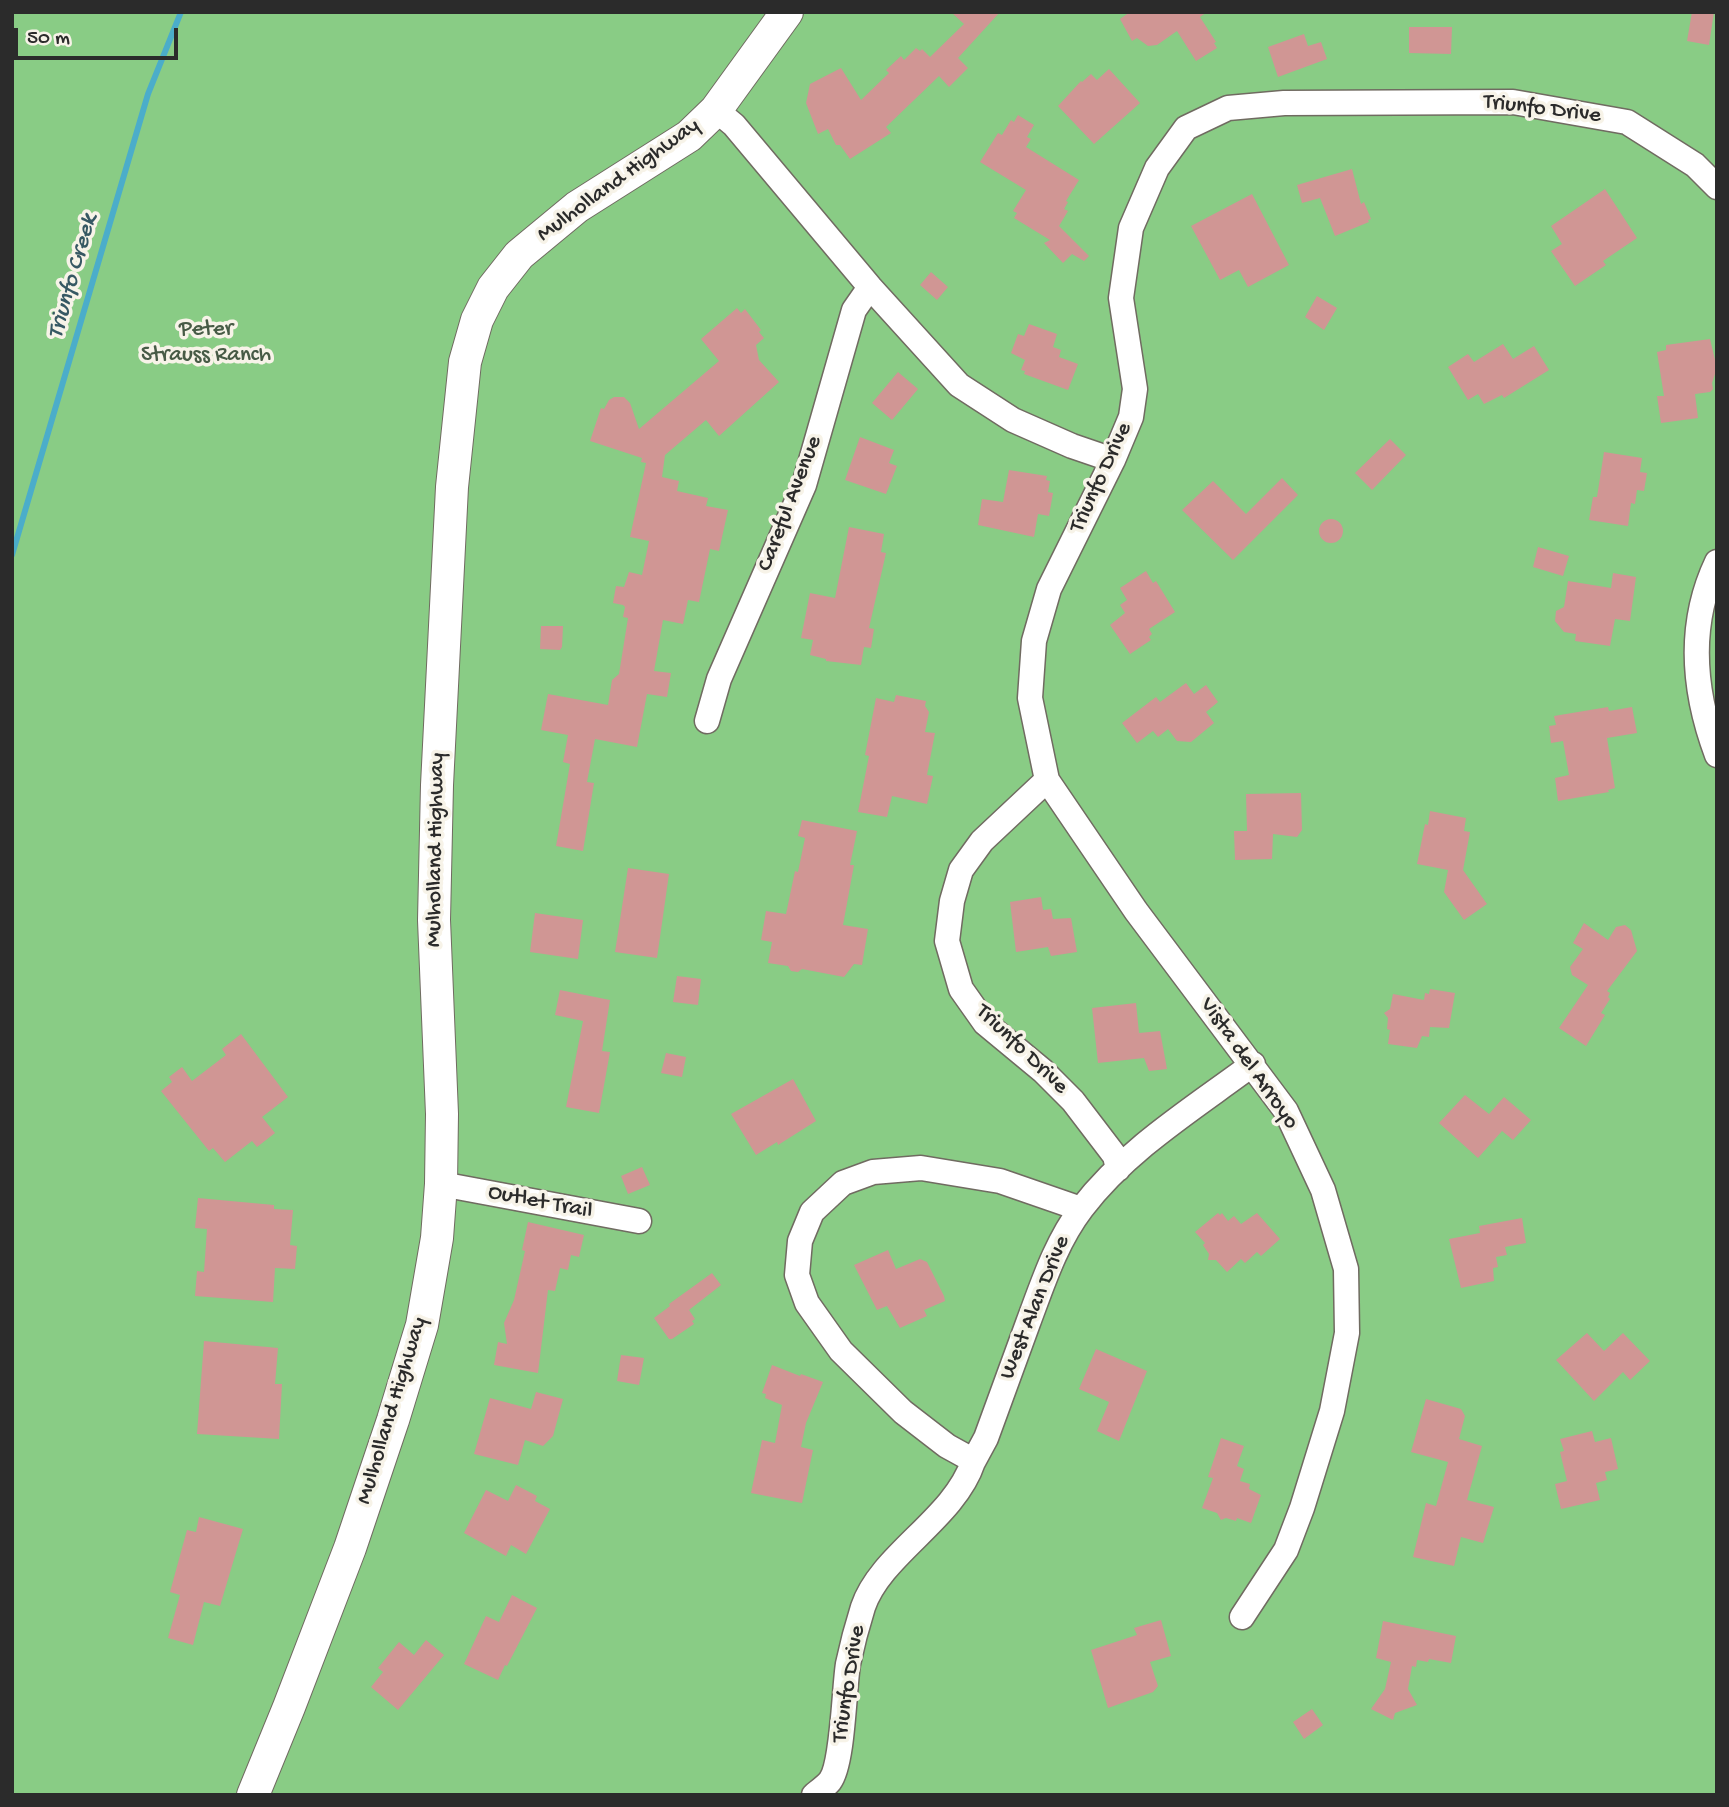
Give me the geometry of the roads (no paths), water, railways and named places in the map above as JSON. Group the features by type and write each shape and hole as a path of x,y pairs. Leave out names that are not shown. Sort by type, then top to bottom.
{"main road":[{"name":"Mulholland Highway","path":"253,1795 350,1548 393,1420 422,1325 436,1238 441,1184 442,1114 433,920 437,785 452,487 464,362 477,320 494,288 519,255 577,207 689,136 716,110 787,12"}],"street":[{"name":"Triunfo Drive","path":"1118,1169 1115,1156 1073,1101 1043,1070 985,1023 961,989 947,941 952,901 961,870 982,841 1046,780 1030,698 1034,641 1049,589 1114,460 1131,417 1135,389 1121,298 1131,228 1157,168 1186,128 1228,108 1284,103 1513,102 1627,122 1695,165 1717,187"},
{"path":"716,110 734,125 870,287 959,384 1013,420 1072,446 1114,460"},
{"name":"Careful Avenue","path":"707,720 719,679 804,485 854,310 870,287"},
{"path":"1717,562 1701,609 1697,687 1717,755"},
{"name":"Vista del Arroyo","path":"1046,780 1136,911 1286,1111 1323,1190 1346,1269 1347,1333 1332,1410 1286,1550 1242,1617"},
{"name":"West Alan Drive","path":"973,1462 986,1438 1045,1277 1062,1238 1081,1209 1118,1169 1143,1147 1253,1064"},
{"path":"973,1462 903,1412 841,1350 807,1303 797,1275 800,1241 812,1212 843,1183 873,1172 921,1168 1000,1181 1081,1209"},
{"name":"Outlet Trail","path":"441,1184 639,1221"},
{"name":"Triunfo Drive","path":"814,1795 831,1780 837,1761 848,1665 865,1603 878,1579 941,1512 962,1484 973,1462"}],"waterway":[{"name":"Triunfo Creek","path":"12,555 148,94 181,12"}],"park label":[{"name":"Peter Strauss Ranch","path":"206,343"}]}
